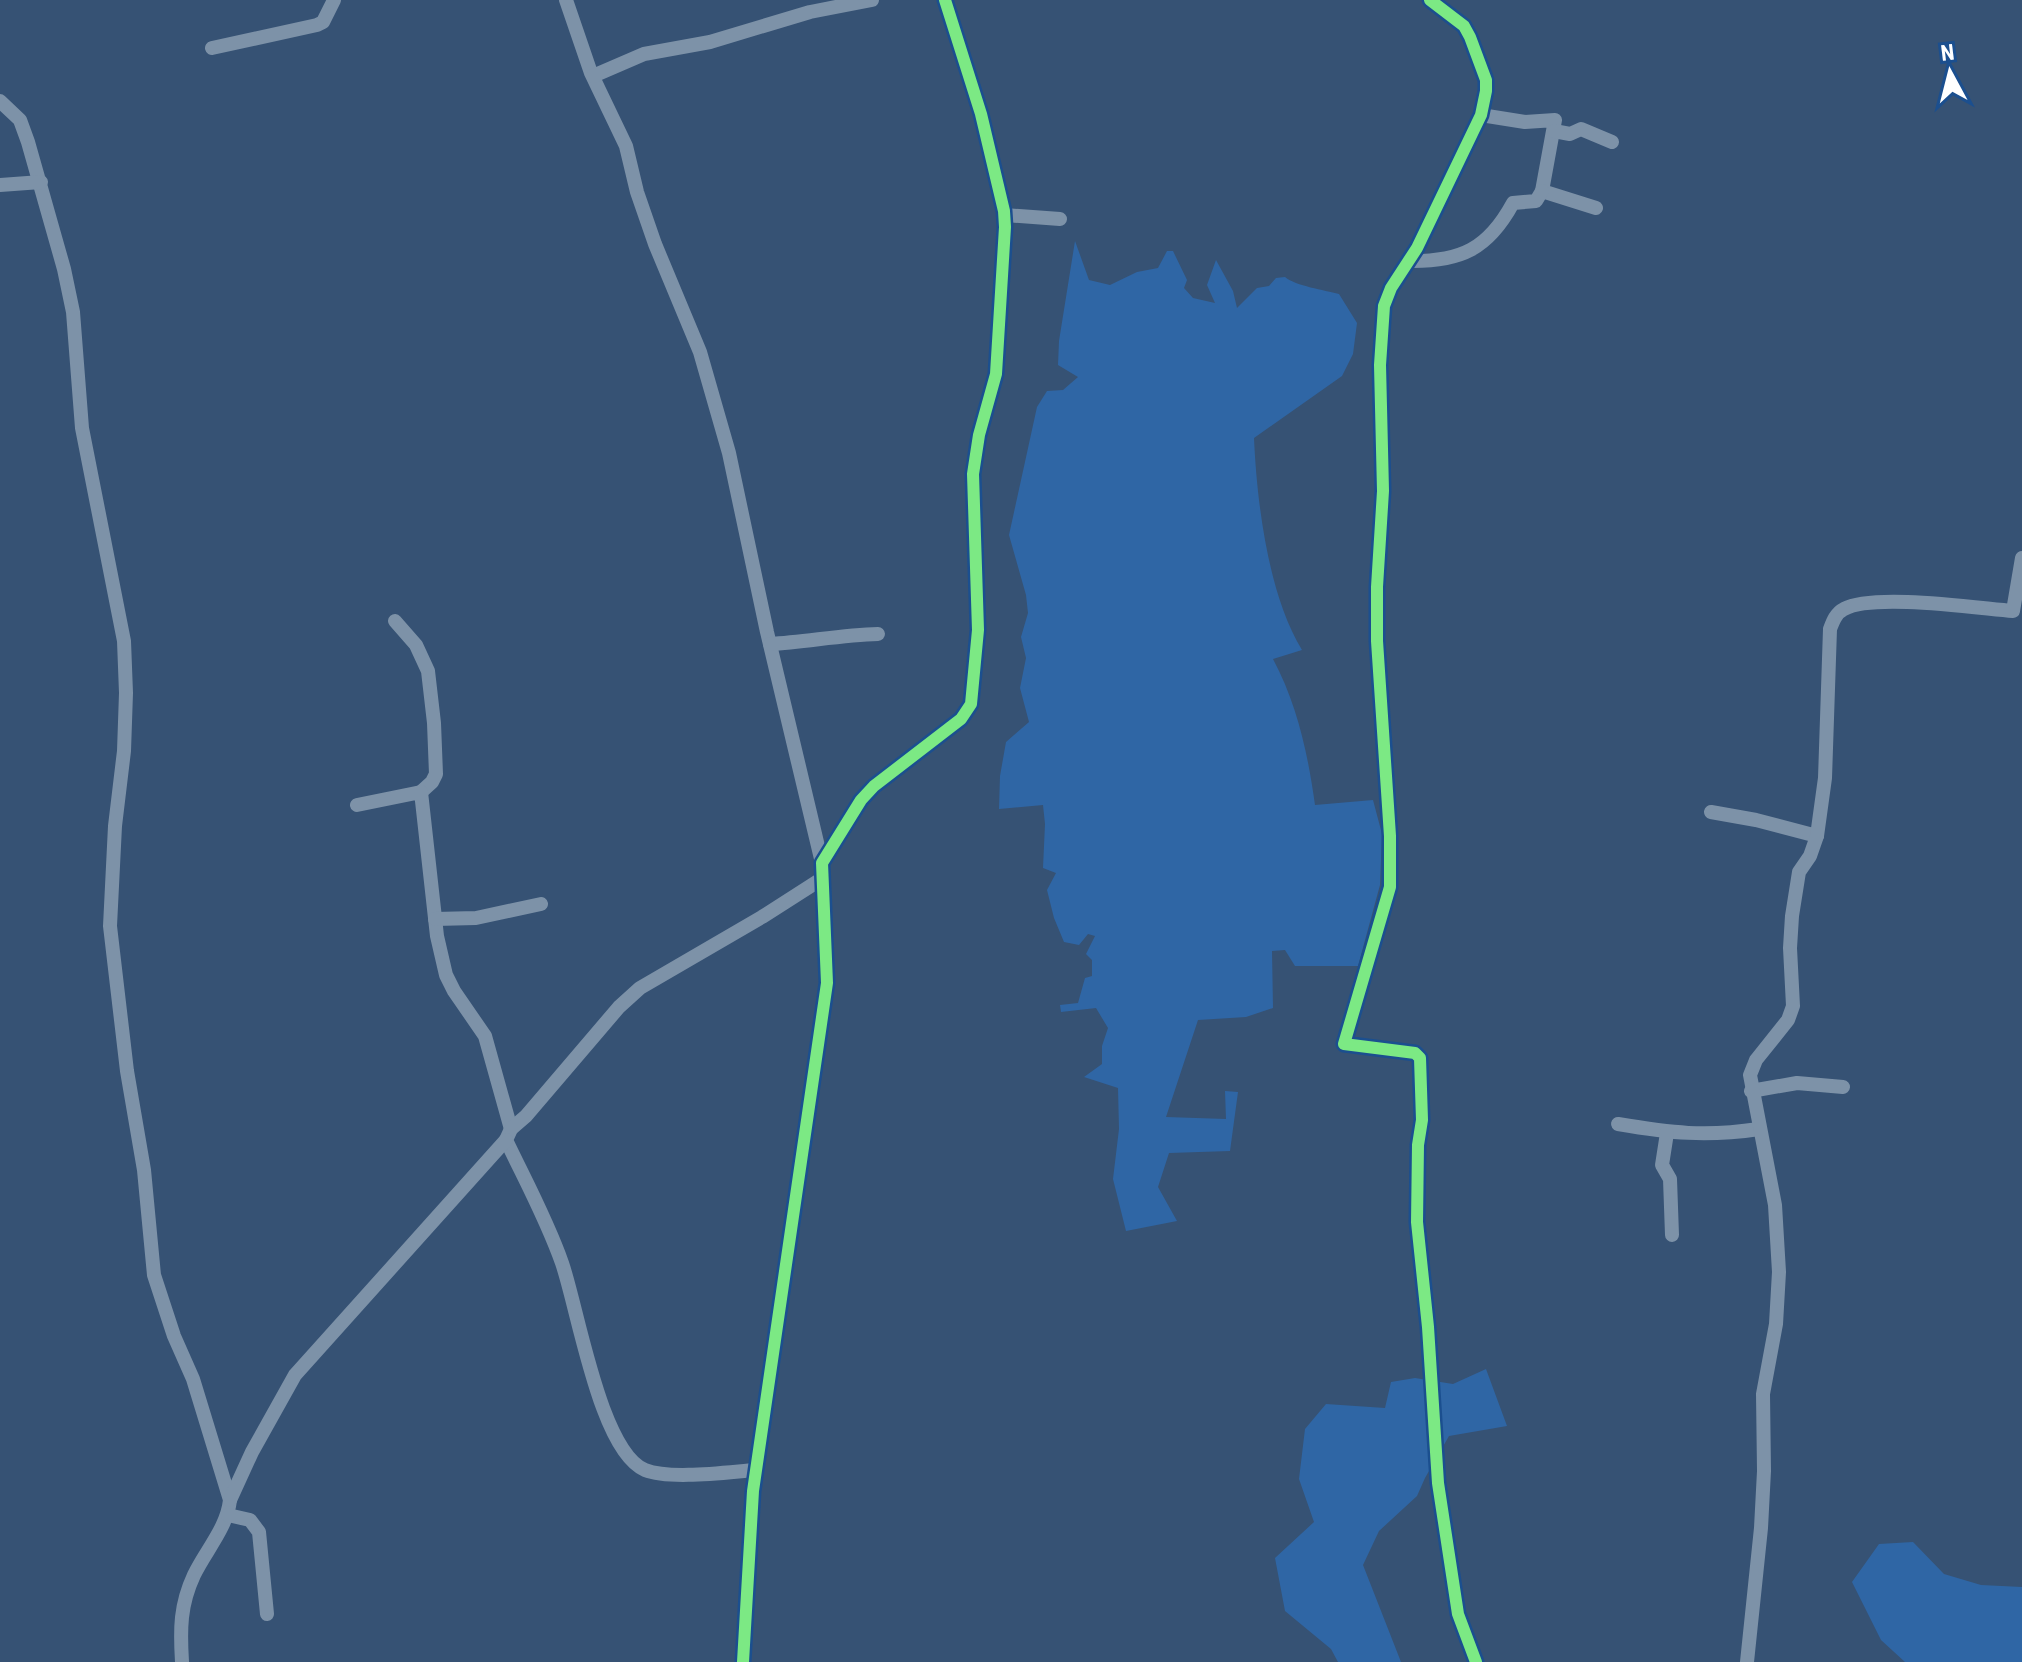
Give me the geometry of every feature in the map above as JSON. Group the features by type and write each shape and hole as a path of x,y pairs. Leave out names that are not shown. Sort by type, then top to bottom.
{"street":[{"path":"212,48 317,25 323,22 334,0"},
{"path":"566,0 593,76 626,146 637,192 655,244 700,352 729,453 822,870 827,983 755,1470 743,1662"},
{"path":"593,76 644,54 710,42 810,12 872,0"},
{"path":"182,1662 179,1619 193,1577 229,1508 252,1452 295,1375 619,1007 640,988 762,917 822,870 867,793 961,719 971,704 978,630 973,474 979,435 996,374 1004,215 981,114 945,0"},
{"path":"1430,0 1464,26 1486,80 1486,91 1481,115 1417,248 1391,288 1384,306 1380,365 1383,491 1377,641 1390,836 1390,887 1344,1044 1415,1053 1420,1058 1422,1120 1418,1145 1417,1222 1428,1327 1438,1483 1458,1614 1476,1662"},
{"path":"0,101 20,120 41,182 73,312 82,428 124,641 124,751 115,826 110,926 127,1071 144,1170 154,1275 174,1336 193,1379 229,1508 250,1520 259,1532 267,1614"},
{"path":"1408,261 1431,262 1469,251 1487,240 1500,226 1513,203 1536,201 1542,191 1554,119 1525,122 1481,115"},
{"path":"1554,131 1570,134 1581,129 1612,142"},
{"path":"0,185 41,182"},
{"path":"1542,191 1596,208"},
{"path":"1004,215 1060,219"},
{"path":"1747,1662 1761,1528 1764,1386 1779,1294 1778,1230 1751,1091 1752,1068 1791,1013 1792,916 1799,872 1810,856 1817,836 1828,747 1830,629 1836,615 1844,609 1878,600 2017,612 2022,558"},
{"path":"357,805 421,792 436,774 432,694 422,655 395,621"},
{"path":"770,644 805,642 829,636 878,634"},
{"path":"421,792 435,919 446,975 485,1036 508,1135 562,1264 603,1409 618,1440 633,1461 655,1472 707,1474 755,1470"},
{"path":"1711,812 1817,836"},
{"path":"435,919 476,918 541,904"},
{"path":"1751,1091 1797,1083 1843,1087"},
{"path":"1618,1124 1667,1133 1713,1135 1759,1129"},
{"path":"1667,1133 1662,1165 1670,1179 1672,1235"}],"shaded area":[{"path":"1075,241 1089,280 1110,285 1137,272 1158,268 1167,251 1173,251 1187,280 1184,288 1193,298 1215,303 1207,285 1216,260 1233,291 1237,308 1257,288 1269,286 1276,278 1285,277 1339,294 1357,323 1353,354 1342,376 1254,438 1266,547 1281,602 1302,650 1273,659 1289,694 1300,730 1315,805 1373,800 1382,834 1380,885 1358,966 1295,966 1285,950 1272,951 1273,1008 1246,1017 1198,1020 1166,1117 1226,1119 1225,1091 1238,1092 1230,1151 1169,1153 1158,1187 1177,1221 1126,1231 1113,1179 1119,1129 1118,1088 1084,1077 1102,1064 1102,1046 1108,1028 1096,1008 1061,1012 1060,1005 1078,1003 1085,978 1092,976 1092,960 1086,954 1095,936 1088,934 1079,945 1064,942 1054,918 1047,890 1056,873 1043,868 1043,805 999,809 1000,776 1006,742 1029,722 1020,688 1026,658 1021,637 1028,613 1009,535 1037,407 1047,391 1063,390 1078,377 1058,365"},
{"path":"1486,1369 1507,1426 1449,1436 1417,1496 1379,1531 1363,1565 1401,1662 1338,1662 1331,1649 1285,1611 1275,1558 1314,1522 1299,1479 1305,1429 1326,1404 1385,1408 1391,1382 1415,1378 1453,1384"},
{"path":"1913,1542 1944,1574 1981,1585 2022,1587 2022,1662 1905,1662 1881,1640 1852,1582 1879,1544"}],"cycle path":[{"path":"743,1662 753,1491 827,983 822,863 861,800 874,786 961,719 971,704 978,630 973,474 979,435 996,374 1005,227 981,114 945,0"},
{"path":"1430,0 1464,26 1486,80 1486,91 1481,115 1417,248 1391,288 1384,306 1380,365 1383,491 1377,641 1390,836 1390,887 1344,1044 1415,1053 1420,1058 1422,1120 1418,1145 1417,1222 1428,1327 1438,1483 1458,1614 1476,1662"}]}
